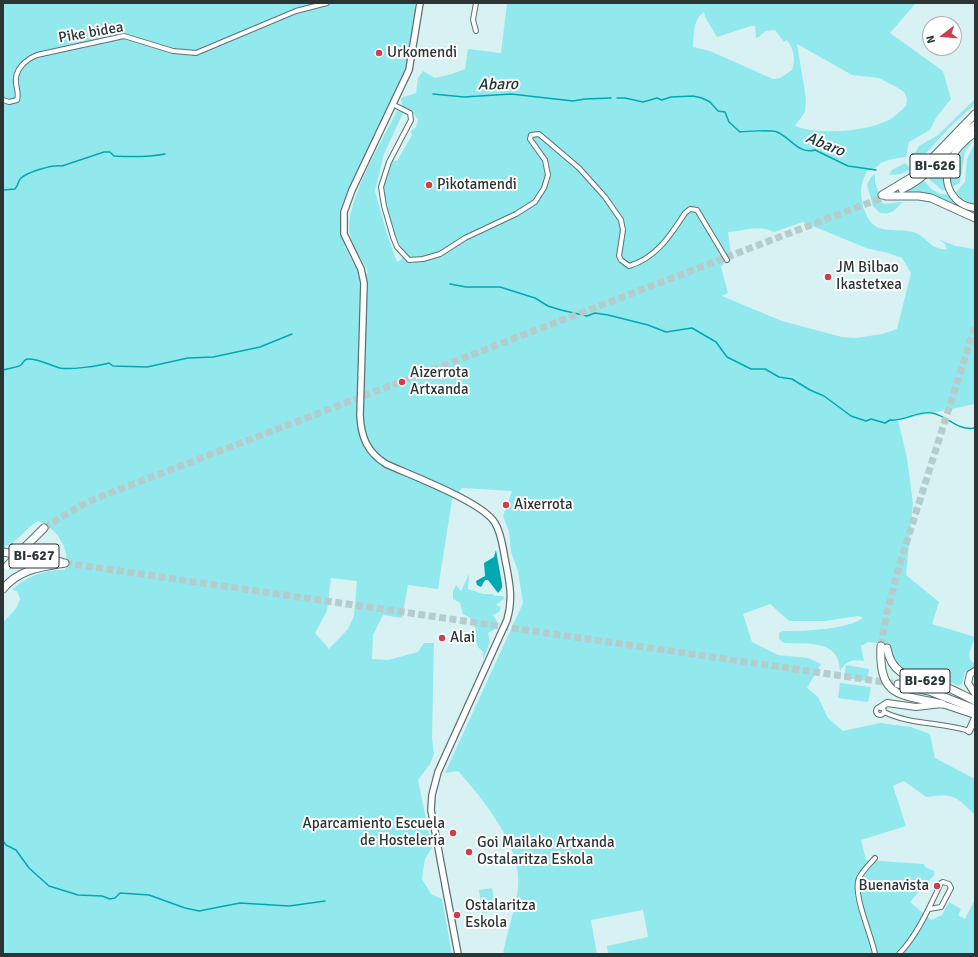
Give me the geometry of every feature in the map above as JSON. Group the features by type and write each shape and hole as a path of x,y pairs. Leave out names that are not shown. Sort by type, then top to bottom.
{"highway":[{"path":"884,196 917,174 975,114"},
{"name":"BI-626","path":"884,196 915,183 975,125"},
{"path":"884,196 919,196 931,198 975,218"},
{"path":"5,568 44,528"},
{"name":"BI-627","path":"3,552 65,563 20,573 3,589"},
{"name":"BI-629","path":"942,704 905,697 897,694 889,687 881,670 884,647 891,661 899,671 908,676 939,684 975,701"},
{"path":"898,684 929,691 975,709"}],"main road":[{"path":"975,133 955,154 949,163 946,175 947,183 954,198 962,204 975,208"},
{"path":"975,671 970,674 968,683 975,694"},
{"path":"882,710 888,703 916,707 942,704"},
{"name":"BI-629","path":"942,704 975,716"},
{"path":"970,728 975,716"}],"street":[{"name":"Pike bidea","path":"3,100 9,102 18,100 19,97 15,78 17,73 25,62 38,56 124,36 173,51 196,53 296,11 327,3"},
{"path":"420,3 409,70 352,190 344,212 343,227 346,242 361,269 364,283 360,427 366,444 371,452 386,464 472,504 488,514 498,528 510,585 512,599 506,620 438,772 432,795 433,824 458,954"},
{"path":"476,3 473,20 476,31"},
{"path":"396,106 410,113 411,120 389,162 384,176 382,195 397,247 409,260 423,260 440,254 465,238 516,214 535,202 544,188 548,175 545,160 530,139 531,135 534,134 539,134 579,168 605,197 621,220 623,230 619,256 624,263 629,266 642,262 656,252 685,213 690,209 697,210 700,214 727,260"},
{"path":"882,710 909,720 970,728"},
{"path":"875,858 862,873 858,884 864,917 875,954"},
{"path":"899,954 910,942 929,909 941,883 943,882 949,884 951,888 941,907 929,909"}],"shaded area":[{"path":"3,3 416,3 406,69 342,205 340,227 346,249 360,276 368,273 353,244 350,234 349,222 352,207 366,172 397,111 403,113 384,154 375,191 387,234 397,262 407,255 399,242 391,223 385,203 383,187 385,177 392,160 397,161 412,135 411,131 416,127 418,120 412,111 402,106 401,98 416,93 418,78 423,71 435,78 465,69 468,49 501,53 507,3 916,3 890,33 943,71 951,99 936,118 930,130 909,142 906,157 881,163 873,169 867,171 863,181 861,197 868,218 875,226 879,228 916,233 934,246 942,249 947,249 944,243 938,239 956,246 975,249 975,404 898,420 907,458 913,503 906,575 939,602 932,624 975,637 969,654 970,660 975,664 975,668 965,672 962,684 958,686 908,671 894,661 887,644 868,642 861,646 864,661 850,662 840,671 838,660 834,653 828,648 812,644 784,643 779,639 779,633 783,631 813,630 836,627 855,622 863,618 858,616 825,621 789,621 770,604 743,614 752,642 778,655 808,658 821,664 807,688 818,697 828,718 843,731 880,723 911,727 930,734 935,758 975,779 975,815 954,797 943,795 926,797 904,781 893,786 906,826 861,840 866,860 924,864 925,867 934,871 934,875 910,902 931,920 942,915 949,902 961,909 958,915 965,919 975,899 975,954 600,954 608,953 607,946 648,937 643,910 591,920 597,954 503,954 518,888 518,873 514,857 508,841 499,825 479,795 458,771 445,773 523,603 518,571 511,552 509,532 503,516 512,491 462,488 452,500 438,589 408,585 402,618 383,615 373,635 372,659 388,660 418,652 424,643 434,643 432,738 434,754 430,764 418,780 432,848 425,859 422,879 431,894 442,899 452,954 3,954 3,623 17,607 20,599 17,591 12,590 17,585 37,574 65,570 66,564 65,549 60,538 48,526 38,521 8,545 3,547","holes":["704,12 705,17 717,37 751,26 755,26 756,38 765,31 775,30 784,42 787,40 791,47 794,55 792,70 780,78 773,79 710,51 693,47 696,23 700,15","797,44 852,75 879,78 898,88 904,92 907,98 906,106 889,120 855,130 817,131 795,126 805,112 806,98","803,222 866,248 902,258 911,273 897,329 882,334 856,338 842,337 782,321 722,296 728,293 721,267 731,255 728,232 756,228 762,228 774,232","331,578 357,581 354,616 348,629 329,649 315,633 327,611"]},
{"path":"975,99 975,104 950,127 915,165 912,158 919,146 938,135"},
{"path":"974,139 965,152 960,182 953,187 951,180 952,166 959,155"},
{"path":"975,143 974,205 961,198 956,192 965,182 967,159"},
{"path":"951,153 943,176 947,190 942,190 929,179"},
{"path":"905,163 911,169 901,174 889,175 892,170"},
{"path":"875,174 875,182 883,204 902,202 891,213 880,213 873,206 867,185 871,177"},
{"path":"923,180 938,193 946,195 950,194 975,211 975,216 925,193 902,193"},
{"path":"496,550 502,584 502,588 498,593 488,580 485,580 481,587 477,585 476,581 485,576 484,563 494,557"},
{"path":"469,574 468,589 483,594 492,594 505,598 496,605 501,607 499,612 493,615 497,621 494,630 488,633 490,642 483,660 483,652 478,647 474,637 476,629 470,618 463,614 460,603 453,599 453,591 456,585 461,591"},
{"path":"846,665 869,669 867,681 844,678"},
{"path":"840,683 871,687 868,702 838,698"},
{"path":"492,888 496,911 482,913 479,890"}],"waterway":[{"name":"Abaro","path":"433,94 464,97 511,94 573,101 611,98"},
{"name":"Abaro","path":"617,98 625,98 643,102 657,98 662,100 671,97 693,96 702,98 710,102 718,111 725,112 729,122 740,132 774,131 782,134 799,148 804,150 815,150 848,166 876,170"},
{"path":"3,190 15,189 21,178 35,171 47,167 62,166 104,152 110,152 114,156 133,157 165,154"},
{"path":"450,284 466,287 500,287 535,298 548,306 561,310 587,316 595,313 608,315 648,325 666,332 692,328 716,342 727,357 751,369 765,369 779,377 792,379 810,390 824,396 851,416 866,421 871,419 885,423 890,420 900,419 916,414 932,413 963,427 975,428"},
{"path":"3,370 19,366 27,359 37,360 60,368 84,367 109,363 113,366 147,367 188,358 213,357 260,347 292,334"},
{"path":"3,841 6,845 16,850 29,868 49,886 78,895 102,896 110,899 115,898 120,893 149,895 185,908 199,911 240,903 289,906 325,901"}],"tunnel":[{"path":"44,528 78,507 97,498 884,197"},
{"path":"881,646 886,617 899,566 975,326"},
{"path":"65,563 898,684"}],"place":[{"name":"Urkomendi","path":"379,53"},
{"name":"Pikotamendi","path":"429,185"},
{"name":"JM Bilbao Ikastetxea","path":"828,277"},
{"name":"Aizerrota Artxanda","path":"402,382"},
{"name":"Aixerrota","path":"506,505"},
{"name":"Alai","path":"442,638"},
{"name":"Aparcamiento Escuela de Hostelería","path":"453,833"},
{"name":"Goi Mailako Artxanda Ostalaritza Eskola","path":"469,852"},
{"name":"Buenavista","path":"937,886"},
{"name":"Ostalaritza Eskola","path":"457,915"}]}
